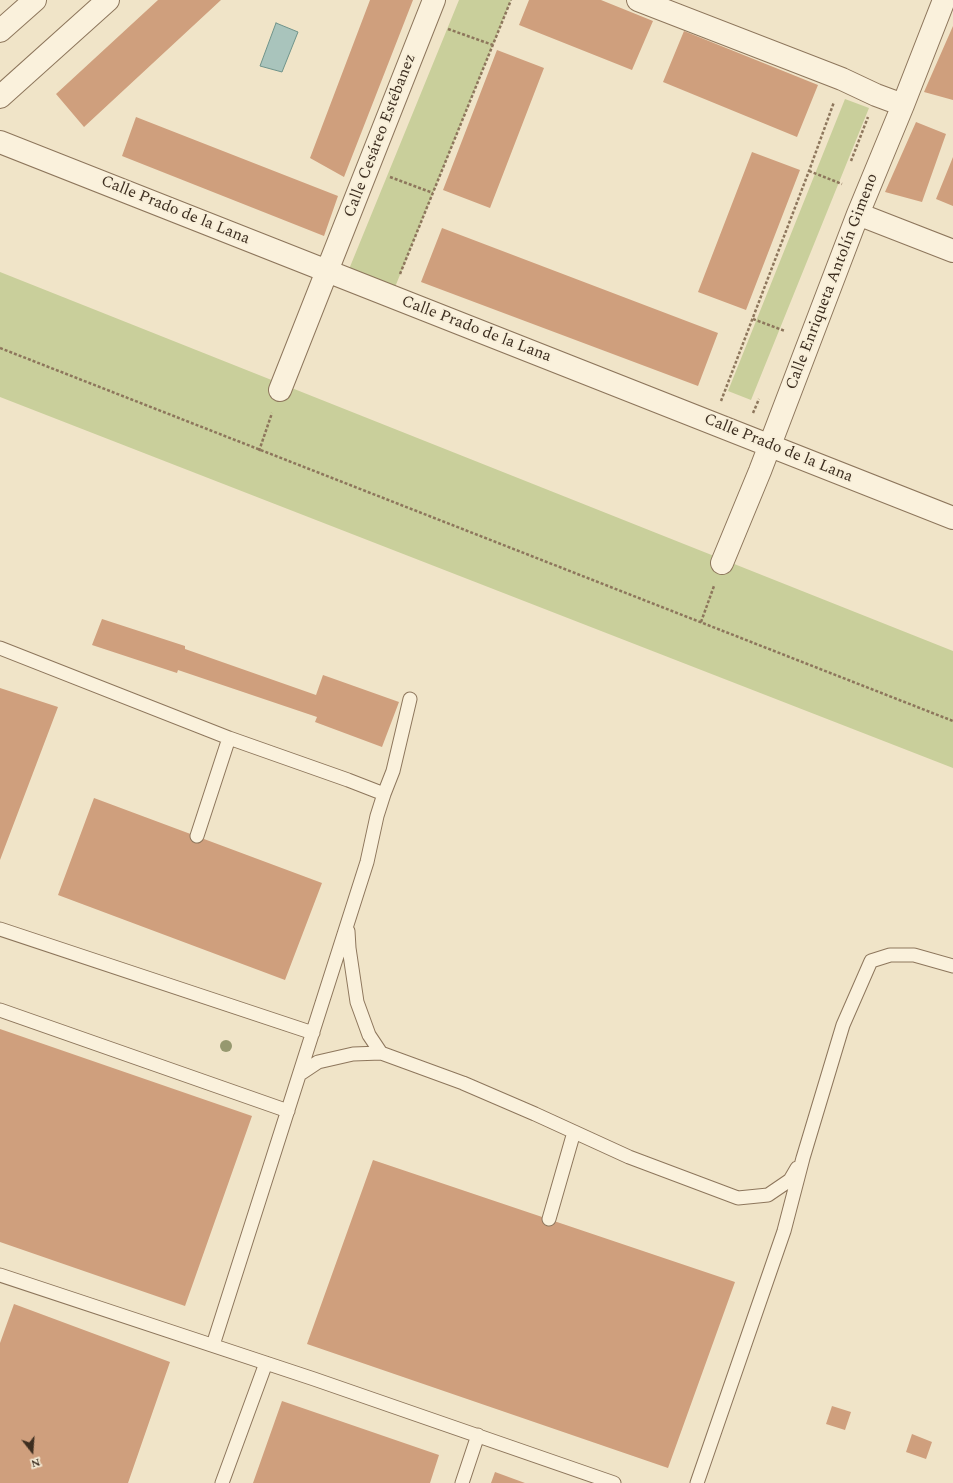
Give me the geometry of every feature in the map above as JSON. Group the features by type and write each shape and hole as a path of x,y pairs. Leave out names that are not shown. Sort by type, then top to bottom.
{"street":[{"path":"0,31 35,0"},
{"path":"0,97 108,0"},
{"name":"Calle Cesáreo Estébanez","path":"280,390 328,272 434,0"},
{"path":"638,0 842,79 876,95 904,105"},
{"name":"Calle Enriqueta Antolín Gimeno","path":"722,563 770,446 858,214 904,105 944,0"},
{"name":"Calle Prado de la Lana","path":"0,142 953,518"},
{"path":"858,214 953,251"}],"lane":[{"path":"0,648 229,738 384,794"},
{"path":"213,1345 367,862 377,816 393,771 410,700"},
{"path":"197,836 229,738"},
{"path":"348,922 349,948 357,1002 369,1035 382,1053"},
{"path":"0,929 313,1033"},
{"path":"697,1483 784,1232 803,1158 843,1025 870,961 890,955 914,955 953,966"},
{"path":"0,1010 288,1111"},
{"path":"300,1074 318,1062 353,1054 382,1053 463,1083 629,1157 738,1198 768,1195 790,1180 803,1158"},
{"path":"549,1219 574,1132"},
{"path":"0,1275 213,1345 614,1483"},
{"path":"222,1483 266,1363"},
{"path":"462,1483 478,1435"}],"path":[{"path":"391,297 511,0"},
{"path":"447,29 493,46"},
{"path":"713,423 809,171 842,79"},
{"path":"809,171 842,184"},
{"path":"387,176 433,193"},
{"path":"753,319 785,332"},
{"path":"0,348 259,451 953,720"},
{"path":"259,451 280,390"},
{"path":"701,622 722,563"}],"green space":[{"path":"459,0 511,0 391,297 345,279"},
{"path":"845,99 869,108 751,400 728,391"},
{"path":"0,272 953,651 953,768 0,397"}],"water":[{"path":"276,23 298,32 282,72 260,66"}],"building":[{"path":"158,0 221,0 84,127 56,94"},
{"path":"370,0 413,0 344,177 310,158"},
{"path":"529,0 601,0 653,21 632,70 519,25"},
{"path":"953,26 953,100 924,92"},
{"path":"684,31 818,85 797,137 663,82"},
{"path":"497,50 544,68 490,208 443,190"},
{"path":"136,117 338,196 324,236 122,156"},
{"path":"916,122 946,134 922,202 885,192"},
{"path":"752,152 800,170 746,310 698,292"},
{"path":"953,157 953,206 936,199"},
{"path":"442,228 718,333 698,386 421,282"},
{"path":"102,619 185,646 185,649 316,695 323,675 399,702 382,747 315,722 317,717 178,670 177,673 92,645"},
{"path":"0,688 58,707 0,860"},
{"path":"94,798 322,883 285,980 58,895"},
{"path":"0,1029 252,1116 185,1306 0,1242"},
{"path":"373,1160 735,1282 668,1468 307,1344"},
{"path":"14,1304 170,1362 128,1483 0,1483 0,1343"},
{"path":"282,1401 439,1455 430,1483 253,1483"},
{"path":"832,1406 851,1412 845,1430 826,1424"},
{"path":"912,1434 932,1442 926,1459 906,1452"},
{"path":"495,1472 525,1483 491,1483"}]}
